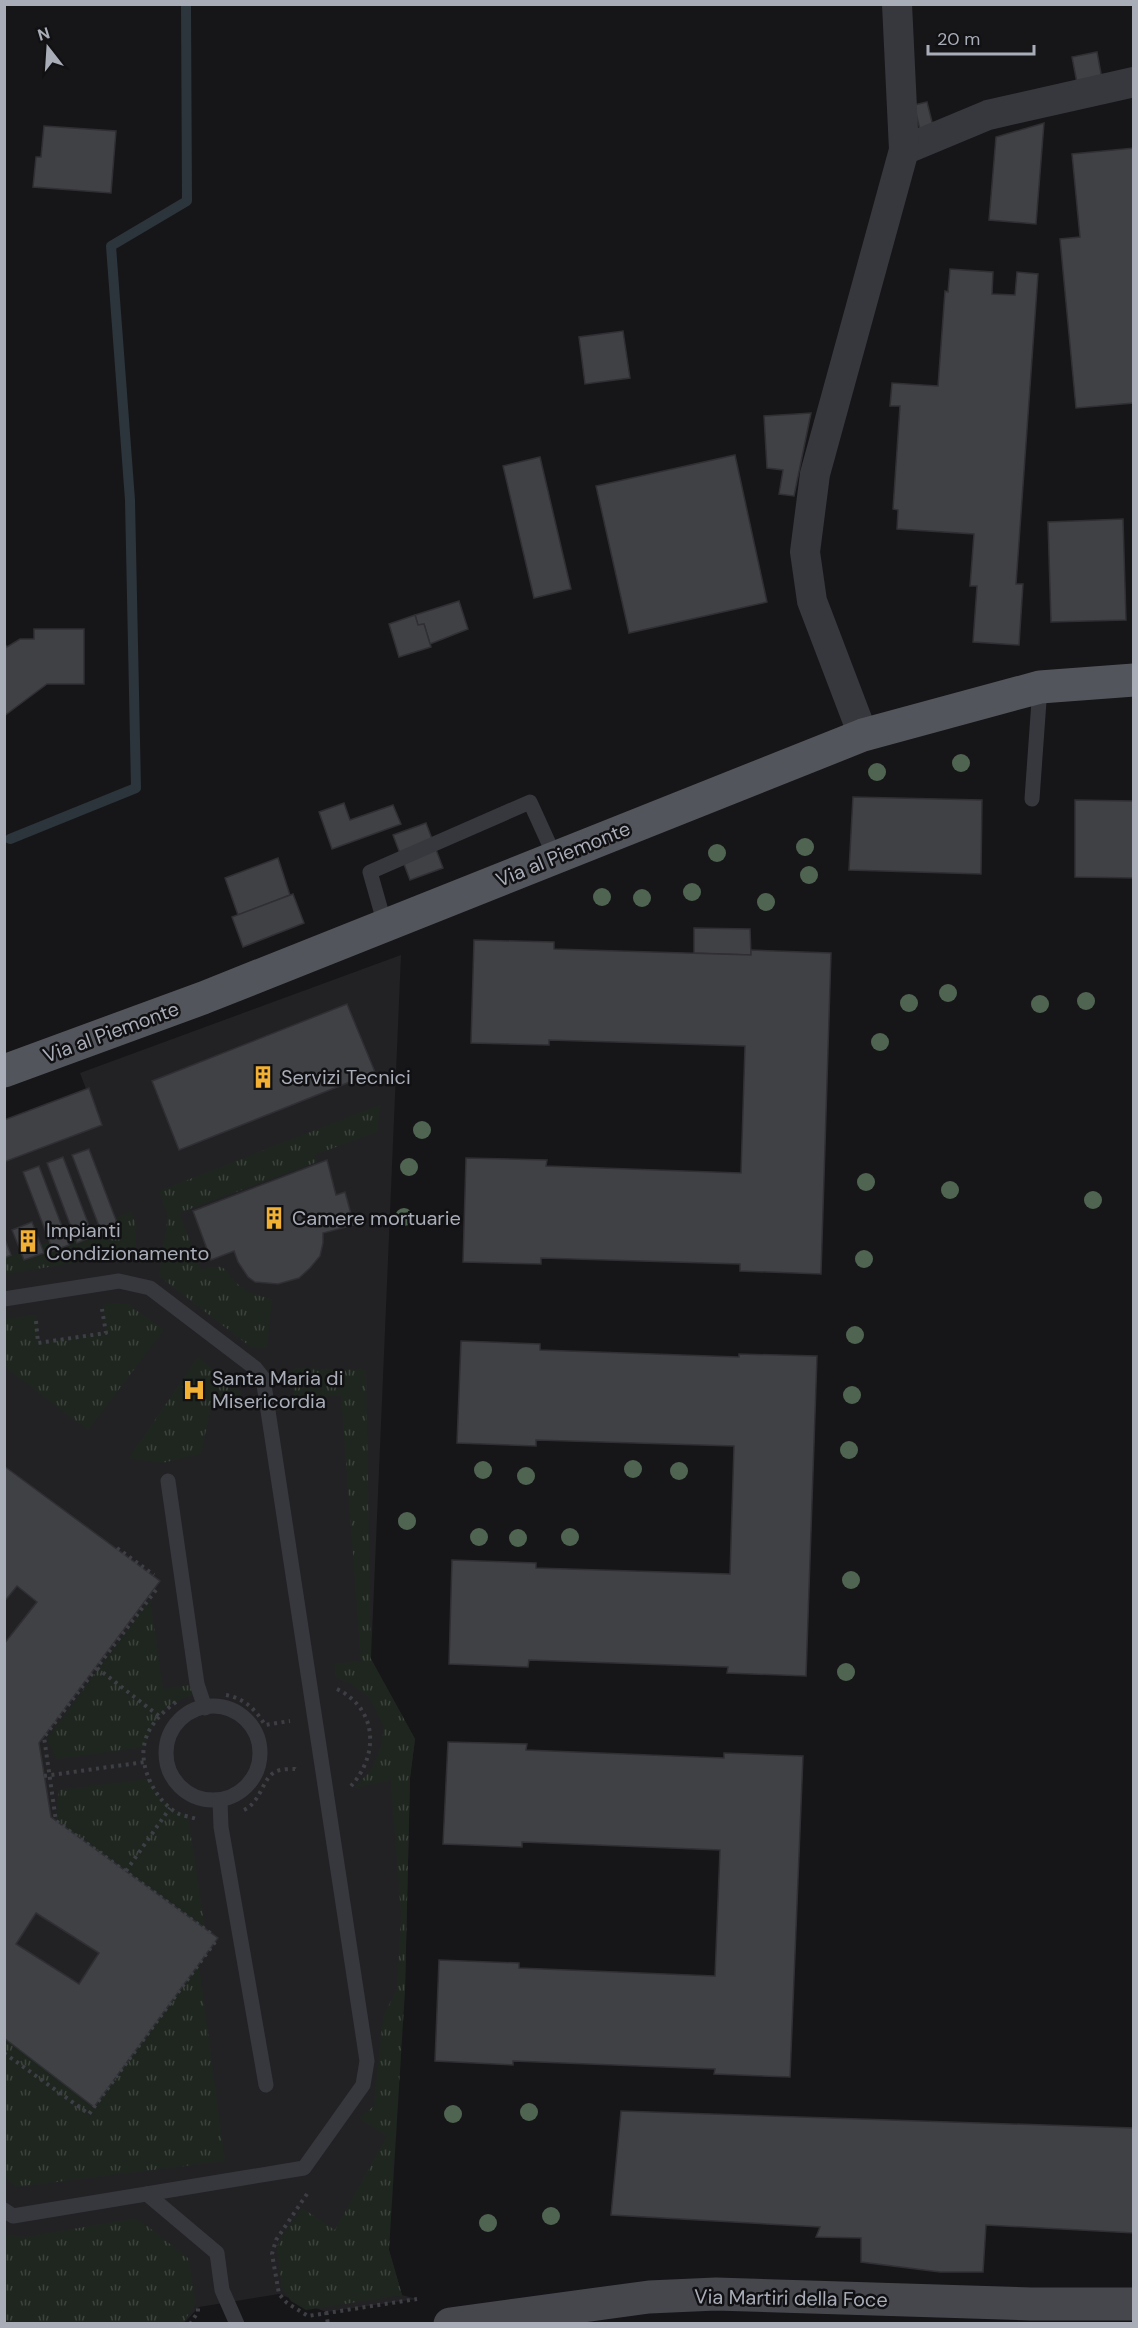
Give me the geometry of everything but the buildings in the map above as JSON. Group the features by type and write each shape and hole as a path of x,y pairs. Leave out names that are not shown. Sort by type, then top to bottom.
{"main road":[{"name":"Via al Piemonte","path":"4,1071 203,998 863,735 1040,687 1134,680"},
{"name":"Via Martiri della Foce","path":"450,2324 649,2296 705,2295 1031,2304 1134,2304"}],"street":[{"path":"863,735 812,601 805,552 815,474 904,150 897,4"},
{"path":"904,150 988,115 1134,82"}],"lane":[{"path":"1032,799 1040,687"},
{"path":"385,925 370,872 530,802 555,857"},
{"path":"4,1299 119,1281 150,1288 255,1368 263,1378 367,2061 363,2085 304,2168 12,2216 4,2210"},
{"path":"168,1481 198,1694 205,1708"},
{"path":"219,1706 246,1718 260,1743 260,1766 244,1790 220,1801 191,1796 171,1776 166,1748 176,1723 192,1711 219,1706"},
{"path":"220,1801 219,1818 266,2085"},
{"path":"147,2194 217,2253 222,2290 237,2324"}],"path":[{"path":"36,1315 38,1343 106,1332 102,1305"},
{"path":"4,2053 89,2114 218,1938 56,1821 47,1776 44,1737 163,1582 117,1548"},
{"path":"97,1668 159,1716"},
{"path":"332,1688 354,1700 364,1714 370,1730 371,1745 368,1760 361,1774 346,1789"},
{"path":"288,1712 290,1721 265,1725 249,1704 234,1696 214,1693 183,1697 153,1723 144,1747 146,1762 154,1789 170,1808 179,1814 202,1821 219,1818 250,1807 272,1774 277,1771 295,1769 299,1774"},
{"path":"47,1776 146,1762"},
{"path":"126,1871 170,1808"},
{"path":"308,2193 276,2240 272,2254 279,2294 287,2303 308,2316 417,2299"},
{"path":"190,2324 198,2312 197,2298"},
{"path":"326,2312 328,2324"}],"shaded area":[{"name":"Santa Maria di Misericordia","path":"401,955 371,1659 415,1739 410,1778 405,1990 393,2136 389,2250 402,2295 417,2299 326,2312 279,2294 199,2307 184,2323 5,2324 5,1122 86,1089 80,1073"}],"green space":[{"path":"380,1105 377,1132 314,1155 317,1162 179,1213 201,1270 221,1267 244,1289 272,1299 267,1348 252,1348 159,1276 168,1216 159,1191"},
{"path":"131,1212 135,1222 136,1253 5,1274 5,1258"},
{"path":"121,1303 129,1305 164,1330 88,1430 5,1367 5,1319 36,1315 39,1343 106,1333 102,1305"},
{"path":"198,1357 240,1391 243,1401 211,1406 201,1454 162,1463 129,1458"},
{"path":"296,1368 366,1370 371,1659 415,1739 410,1778 405,1990 389,2250 402,2295 306,2310 291,2301 282,2288 277,2247 281,2237 302,2208 335,2230 387,2136 359,2118 374,2106 383,2017 397,1989 401,1915 391,1780 354,1788 372,1769 381,1747 384,1727 369,1697 336,1677 334,1664 361,1661 341,1395 294,1401 292,1370"},
{"path":"150,1599 163,1689 197,1684 198,1694 169,1706 152,1727 144,1747 57,1759 47,1739"},
{"path":"149,1779 165,1802 188,1817 205,1929 56,1821 59,1790"},
{"path":"199,1965 225,2161 16,2187 5,2177 4,2038 94,2107"},
{"path":"132,2219 142,2222 188,2258 196,2303 183,2323 5,2323 5,2235 25,2237"}],"waterway":[{"path":"10,839 136,788 130,500 111,246 187,201 186,4"}],"place":[{"name":"Servizi Tecnici","path":"263,1077"},
{"name":"Camere mortuarie","path":"274,1218"},
{"name":"Impianti Condizionamento","path":"28,1241"},
{"name":"Santa Maria di Misericordia","path":"194,1390"}]}
